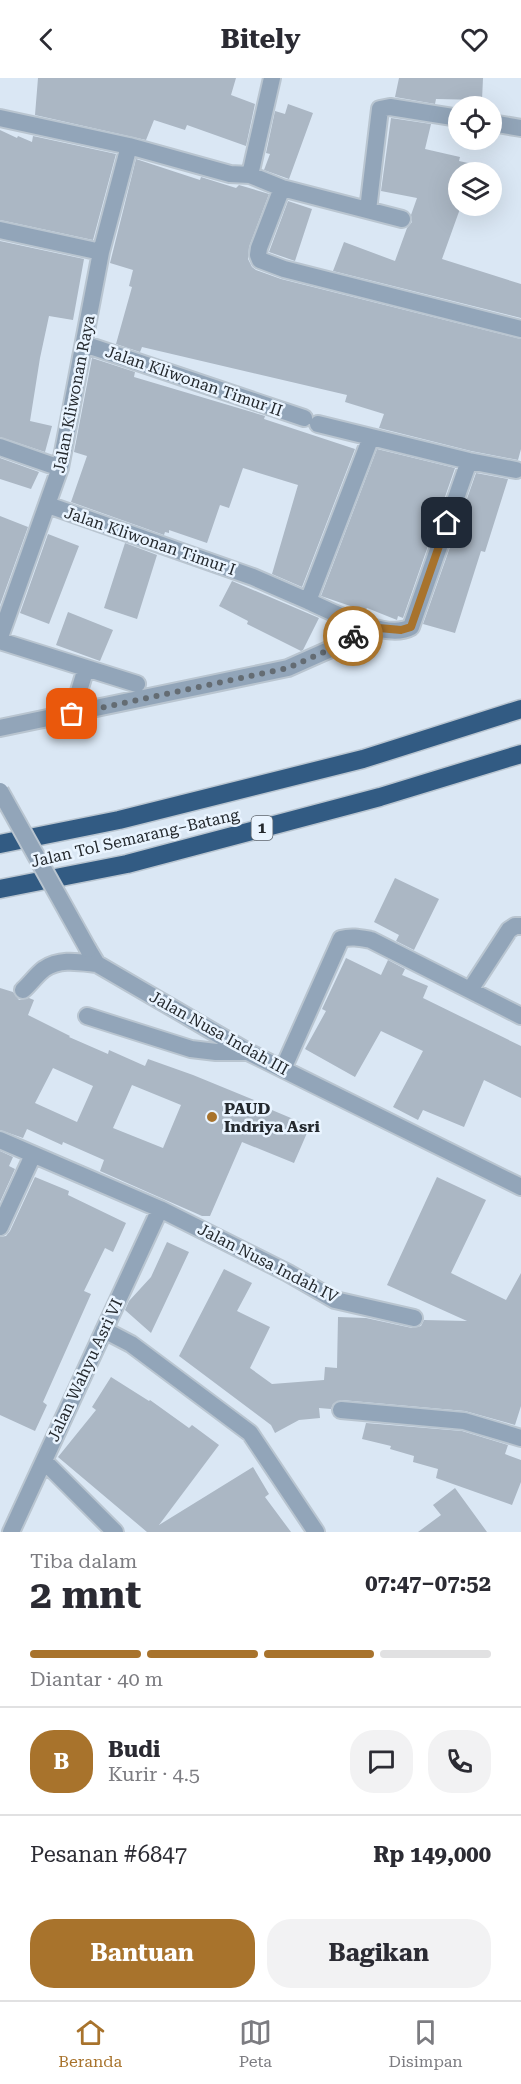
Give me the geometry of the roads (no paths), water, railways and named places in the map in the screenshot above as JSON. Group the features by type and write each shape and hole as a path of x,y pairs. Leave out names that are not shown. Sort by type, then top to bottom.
{"highway":[{"name":"Jalan Tol Semarang–Batang","path":"0,844 119,820 363,759 521,709"},
{"name":"Jalan Tol Semarang–Batang","path":"0,889 150,858 380,797 521,754"}],"street":[{"path":"250,175 272,78"},
{"path":"368,210 380,109 390,107 448,116"},
{"path":"0,118 129,146 230,174 250,175 282,188 402,219"},
{"path":"502,125 521,128"},
{"name":"Jalan Kliwonan Raya","path":"0,639 60,468 101,252 129,146"},
{"path":"282,188 259,248 260,260 284,269 521,329"},
{"path":"0,230 101,252"},
{"name":"Jalan Kliwonan Timur II","path":"84,344 311,421 469,461 516,470"},
{"path":"308,601 371,437"},
{"path":"0,447 60,468"},
{"name":"Jalan Kliwonan Timur I","path":"48,506 253,577 368,627 401,630 411,627 469,461"},
{"path":"0,728 288,668 333,648 368,627"},
{"path":"0,639 137,684"},
{"path":"72,714 86,668"},
{"name":"Jalan Nusa Indah III","path":"0,791 97,964 248,1052 521,1187"},
{"path":"470,990 509,930 515,926 521,926"},
{"path":"283,1069 341,939 357,937 371,940 521,1016"},
{"path":"23,990 43,970 53,964 69,961 97,964"},
{"path":"87,1016 191,1048 216,1052 248,1052"},
{"name":"Jalan Nusa Indah IV","path":"0,1140 160,1209 288,1273 335,1300 414,1318"},
{"path":"0,1227 33,1155"},
{"name":"Jalan Wahyu Asri VI","path":"11,1532 160,1209"},
{"path":"104,1329 131,1344 250,1432 316,1532"},
{"path":"341,1410 464,1421 521,1438"},
{"path":"44,1461 115,1532"}],"place":[{"name":"PAUD Indriya Asri","path":"212,1117"}]}
